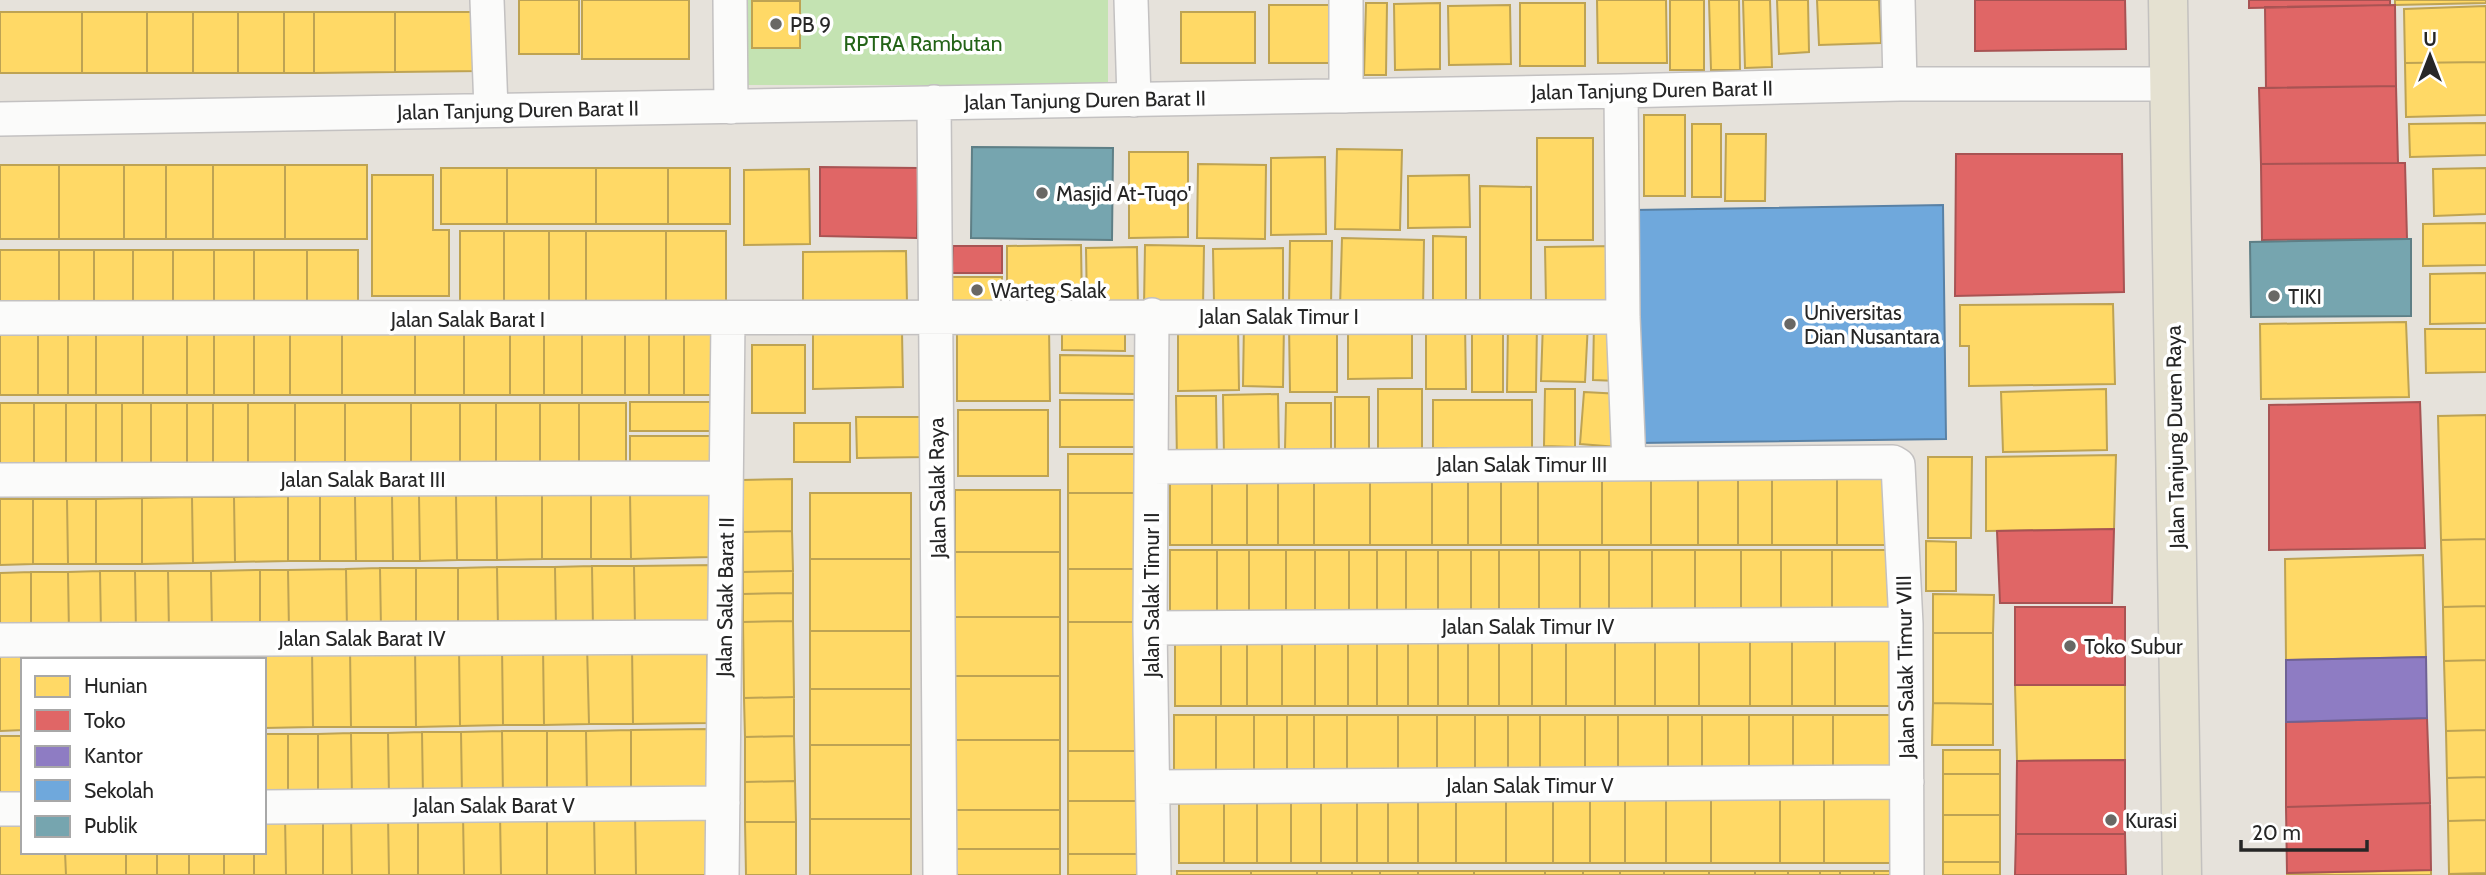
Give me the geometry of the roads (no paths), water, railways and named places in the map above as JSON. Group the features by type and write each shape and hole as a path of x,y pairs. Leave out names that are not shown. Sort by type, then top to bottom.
{"main road":[{"name":"Jalan Tanjung Duren Raya","path":"2168,0 2182,875"}],"street":[{"path":"487,0 491,110"},
{"path":"730,0 731,107"},
{"path":"1132,0 1134,100"},
{"path":"1346,0 1346,96"},
{"path":"1898,0 1900,84"},
{"name":"Jalan Tanjung Duren Barat II","path":"0,119 1621,92 1900,84 2170,84"},
{"path":"1621,92 1623,317 1629,464"},
{"name":"Jalan Salak Raya","path":"934,102 940,875"},
{"name":"Jalan Salak Timur I","path":"935,318 1152,315 1623,317"},
{"name":"Jalan Salak Timur II","path":"1152,315 1150,628 1154,875"},
{"name":"Jalan Salak Barat I","path":"0,318 935,318"},
{"name":"Jalan Salak Barat II","path":"722,875 728,319"},
{"name":"Jalan Salak Timur III","path":"1151,467 1893,462"},
{"name":"Jalan Salak Timur VIII","path":"1893,462 1898,465 1901,473 1906,624 1907,875"},
{"name":"Jalan Salak Barat III","path":"0,480 726,478"},
{"name":"Jalan Salak Timur IV","path":"1150,628 1906,624"},
{"name":"Jalan Salak Barat IV","path":"0,640 724,637"},
{"name":"Jalan Salak Timur V","path":"1153,787 1907,782"},
{"name":"Jalan Salak Barat V","path":"266,807 723,803"},
{"path":"0,809 21,809"}],"place":[{"name":"PB 9","path":"776,24"},
{"name":"Masjid At-Tuqo'","path":"1042,193"},
{"name":"Warteg Salak","path":"977,290"},
{"name":"TIKI","path":"2274,296"},
{"name":"Universitas Dian Nusantara","path":"1790,324"},
{"name":"Toko Subur","path":"2070,646"},
{"name":"Kurasi","path":"2111,820"}],"park label":[{"name":"RPTRA Rambutan","path":"923,43"}]}
